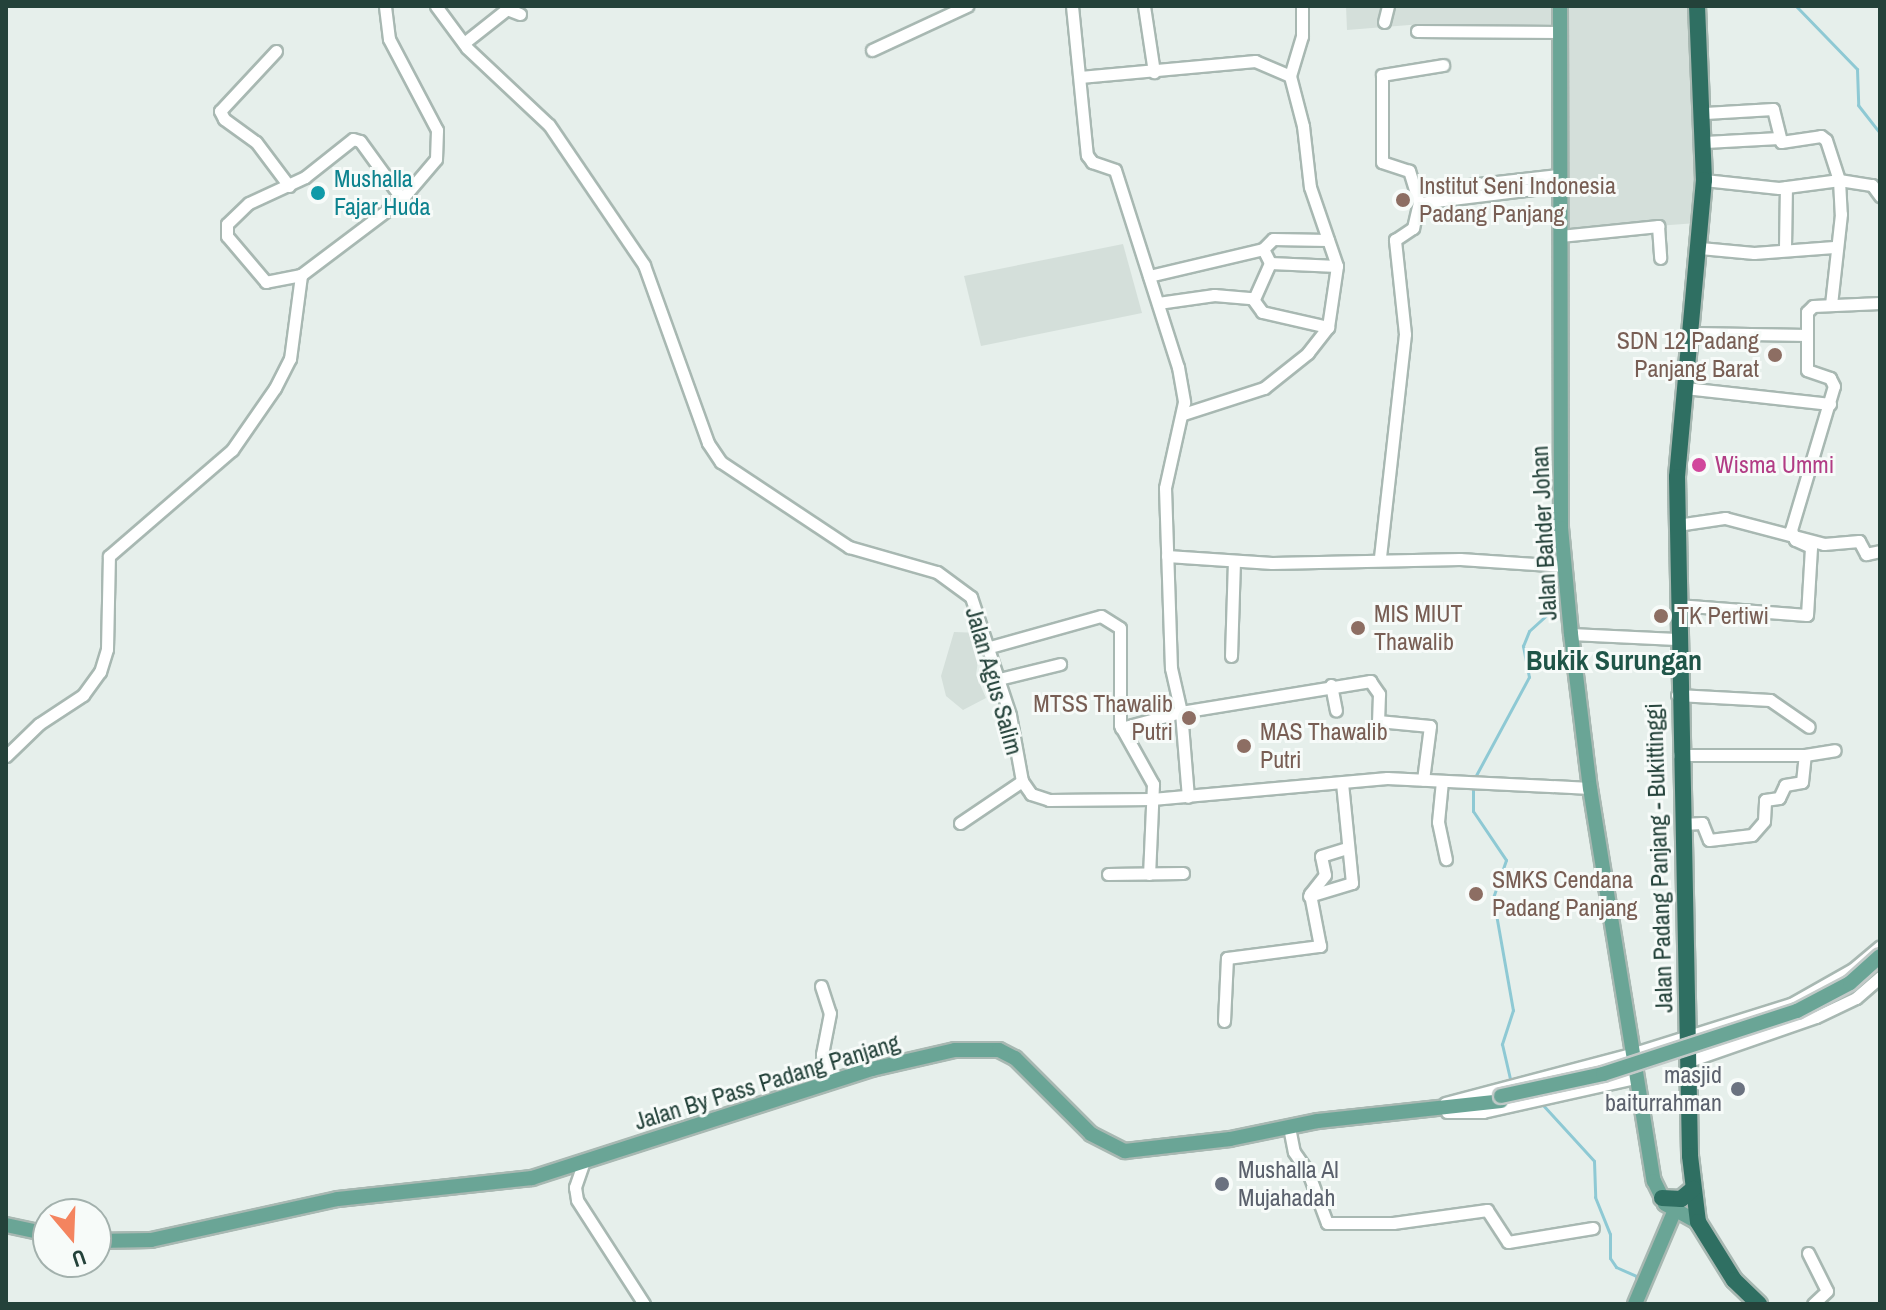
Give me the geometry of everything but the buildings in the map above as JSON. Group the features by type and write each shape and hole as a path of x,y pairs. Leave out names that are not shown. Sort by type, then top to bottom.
{"highway":[{"name":"Jalan Padang Panjang - Bukittinggi","path":"1697,6 1705,113 1704,180 1693,333 1685,388 1677,525 1676,639 1693,1189 1698,1222 1734,1280 1759,1304"},
{"path":"1662,1198 1681,1199 1693,1189"}],"main road":[{"name":"Jalan Bahder Johan","path":"1560,6 1558,181 1565,566 1571,634 1590,788 1635,1078 1662,1198 1674,1212 1698,1222"},
{"path":"1501,1098 1603,1074 1797,1011 1842,989 1880,956"},
{"path":"1501,1098 1607,1079 1800,1016 1879,976"},
{"name":"Jalan By Pass Padang Panjang","path":"112,1241 151,1240 338,1199 480,1187 584,1161 829,1083 979,1048 1015,1058 1091,1134 1125,1151 1501,1098"},
{"path":"1635,1304 1674,1212"},
{"path":"6,1225 32,1231"}],"street":[{"path":"385,6 386,31 439,140 429,171 402,199 301,275 266,282 251,270 226,232 249,203 289,186 357,139 402,199"},
{"name":"Jalan Agus Salim","path":"436,6 464,43 549,125 644,265 708,443 721,462 849,547 950,578 971,597 999,679 1022,781 1031,794 1049,800 1152,799 1342,782 1423,780 1590,788"},
{"path":"872,50 967,6"},
{"path":"1072,6 1087,155 1092,162 1115,170 1178,367 1183,414 1165,488 1171,668 1181,712 1188,797"},
{"path":"1144,6 1154,72"},
{"path":"1183,414 1264,388 1308,353 1328,327 1337,266 1310,187 1303,126 1290,76 1302,36 1302,6"},
{"path":"1384,22 1388,6"},
{"path":"464,43 507,9 520,14"},
{"path":"1417,31 1560,32"},
{"path":"276,51 220,111 224,119 256,142 289,186"},
{"path":"1080,77 1255,61 1290,76"},
{"path":"1380,557 1405,334 1395,240 1413,228 1418,197 1409,171 1382,162 1382,75 1443,65"},
{"path":"1705,113 1773,109 1779,138 1784,142 1824,137 1839,180 1841,214 1834,247 1831,304"},
{"path":"1705,142 1779,138"},
{"path":"1704,180 1786,187 1839,180 1872,185 1880,196"},
{"path":"1418,197 1558,181"},
{"path":"1785,248 1786,187"},
{"path":"1560,236 1658,226 1660,258"},
{"path":"1149,276 1263,249 1273,239 1328,240"},
{"path":"1700,248 1754,253 1785,248 1834,247"},
{"path":"1263,249 1270,263"},
{"path":"1270,263 1337,266"},
{"path":"1254,299 1270,263"},
{"path":"6,756 39,724 83,695 100,672 107,649 109,556 232,450 275,388 290,359 301,275"},
{"path":"1158,303 1214,295 1254,299"},
{"path":"1254,299 1263,313 1328,327"},
{"path":"1791,534 1834,382 1809,373 1807,335 1810,307 1880,303"},
{"path":"1693,333 1807,335"},
{"path":"1685,388 1830,404"},
{"path":"1677,525 1725,518 1833,545 1856,541 1866,554 1880,551"},
{"path":"1677,605 1805,617 1811,547 1791,534"},
{"path":"1167,556 1234,561 1380,557 1565,566"},
{"path":"1231,656 1234,561"},
{"path":"990,647 1094,617 1112,619 1121,635 1121,728 1152,781 1149,874"},
{"path":"1571,634 1676,639"},
{"path":"999,679 1060,664"},
{"path":"1121,728 1181,712 1370,681 1379,694 1378,721 1430,726 1423,780"},
{"path":"1331,685 1336,711"},
{"path":"1677,695 1775,701 1809,727"},
{"path":"1679,755 1805,755 1835,750"},
{"path":"1682,824 1702,823 1709,840 1752,835 1764,822 1765,800 1779,798 1785,785 1802,782 1805,755"},
{"path":"960,823 1022,781"},
{"path":"1442,781 1438,822 1446,859"},
{"path":"1309,896 1352,883 1342,782"},
{"path":"1224,1021 1227,958 1320,946 1309,896 1325,875 1321,856 1347,848"},
{"path":"1108,874 1183,873"},
{"path":"1439,1108 1631,1054 1791,1004 1828,985 1880,946"},
{"path":"1689,1061 1816,1017 1856,998 1879,976"},
{"path":"821,986 830,1013 822,1054 829,1083"},
{"path":"1439,1108 1483,1112 1635,1078"},
{"path":"1289,1127 1294,1152 1308,1172 1327,1223 1393,1223 1487,1210 1508,1242 1593,1228"},
{"path":"584,1161 575,1187 577,1200 644,1304"},
{"path":"1808,1253 1827,1291 1813,1304"}],"shaded area":[{"path":"1346,6 1691,6 1697,223 1562,233 1562,28 1422,24 1347,30"},
{"path":"1123,244 1142,313 981,346 964,276"},
{"path":"954,632 982,633 976,675 986,698 963,710 946,696 941,676"}],"waterway":[{"path":"1796,6 1857,69 1858,105 1880,133"},
{"path":"1474,779 1529,677 1523,646 1529,631 1561,602"},
{"path":"1473,786 1473,811 1506,860 1493,897 1513,1010 1502,1044 1511,1082"},
{"path":"1542,1104 1594,1161 1595,1197 1610,1234 1610,1258 1616,1267 1636,1276 1636,1285"}],"place":[{"name":"Mushalla Fajar Huda","path":"318,193"},
{"name":"Institut Seni Indonesia Padang Panjang","path":"1403,200"},
{"name":"SDN 12 Padang Panjang Barat","path":"1775,355"},
{"name":"Wisma Ummi","path":"1699,465"},
{"name":"TK Pertiwi","path":"1661,616"},
{"name":"MIS MIUT Thawalib","path":"1358,628"},
{"name":"MTSS Thawalib Putri","path":"1189,718"},
{"name":"MAS Thawalib Putri","path":"1244,746"},
{"name":"SMKS Cendana Padang Panjang","path":"1476,894"},
{"name":"masjid baiturrahman","path":"1738,1089"},
{"name":"Mushalla Al Mujahadah","path":"1222,1184"}],"district":[{"name":"Bukik Surungan","path":"1614,660"}]}
